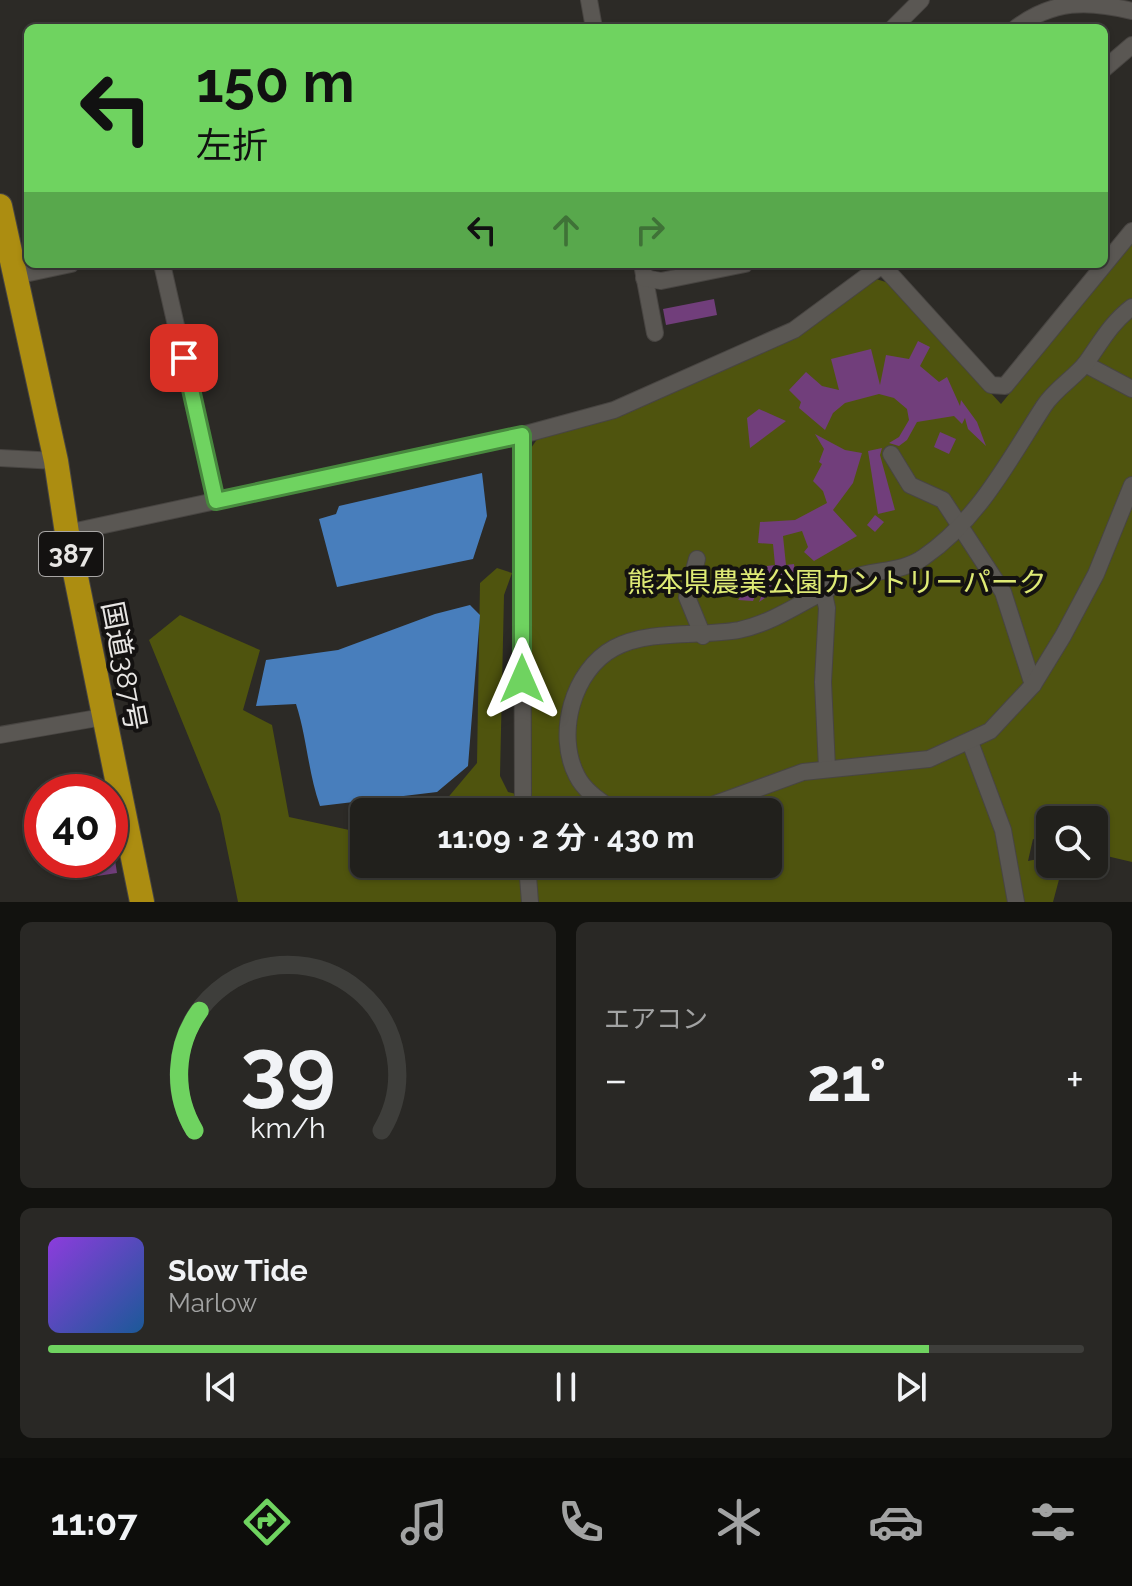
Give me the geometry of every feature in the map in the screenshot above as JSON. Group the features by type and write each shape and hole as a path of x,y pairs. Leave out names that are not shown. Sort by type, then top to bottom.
{"highway":[{"name":"国道387号","path":"0,210 56,461 67,533 142,902"}],"street":[{"path":"589,0 593,24"},
{"path":"897,24 921,0"},
{"path":"1021,24 1039,10 1066,3 1106,3 1132,11"},
{"path":"1108,66 1132,45"},
{"path":"1108,260 1132,231"},
{"path":"15,276 52,268"},
{"path":"163,268 216,501"},
{"path":"643,271 661,281 725,268"},
{"path":"67,533 522,435 614,410 781,336 833,304 877,268"},
{"path":"886,268 991,385 1005,386 1102,268"},
{"path":"643,271 655,333"},
{"path":"595,798 577,777 568,753 569,720 577,689 591,666 613,649 635,639 703,636 744,629 824,594 850,579 901,569 923,558 961,526 1016,455 1046,403 1085,364 1104,334 1132,307"},
{"path":"1085,364 1132,389"},
{"path":"522,435 523,798"},
{"path":"891,454 910,485 943,500 1003,592 1033,685"},
{"path":"0,458 56,461"},
{"path":"732,798 803,772 929,759 990,731 1033,685 1096,574 1132,485"},
{"path":"697,559 687,597 703,636"},
{"path":"824,594 827,608 823,682 827,768"},
{"path":"0,735 103,717"},
{"path":"970,742 999,817 1016,902"},
{"path":"528,878 530,902"}],"green space":[{"name":"熊本県農業公園カントリーパーク","path":"1132,243 1132,862 1108,856 1108,806 1036,806 1036,840 1033,839 1028,861 1036,859 1036,878 1059,878 1053,902 238,902 220,814 149,640 180,615 260,650 243,710 272,725 289,817 350,830 350,878 782,878 782,798 532,798 529,451 540,435 617,415 876,279 889,283 1001,404"},
{"name":"熊本県農業公園カントリーパーク","path":"497,568 512,573 504,595 500,776 508,792 532,798 448,798 477,763 480,583"}],"water":[{"path":"482,473 487,516 473,559 337,587 319,519 336,514 339,506"},
{"path":"470,605 480,615 468,766 437,792 387,798 350,798 350,802 320,806 296,704 256,706 266,660 338,650 435,614"}],"building":[{"path":"714,299 717,315 666,325 663,309"},
{"path":"918,341 930,347 920,366 939,382 947,377 960,406 961,400 977,422 986,446 968,429 965,418 962,424 954,416 917,422 907,440 899,446 889,443 899,437 909,420 907,409 894,398 879,394 845,403 833,413 825,430 799,408 801,402 789,390 806,372 822,386 839,390 831,359 871,349 880,385 886,355 909,359"},
{"path":"759,409 786,421 750,448 747,418"},
{"path":"940,432 956,439 949,454 934,447"},
{"path":"815,434 845,450 862,453 853,483 833,510 857,536 814,561 804,552 808,547 802,531 783,536 786,565 794,564 797,591 774,592 759,602 767,582 767,566 775,565 773,544 758,543 760,522 795,520 827,503 823,491 813,481 822,464 819,462 824,449"},
{"path":"882,448 880,455 895,510 878,514 868,451"},
{"path":"875,515 884,522 875,532 867,525"},
{"path":"736,568 742,595 750,585 758,589 753,601 738,600 741,596 731,585"}],"route":[{"path":"184,358 216,501 522,435 522,679"}]}
